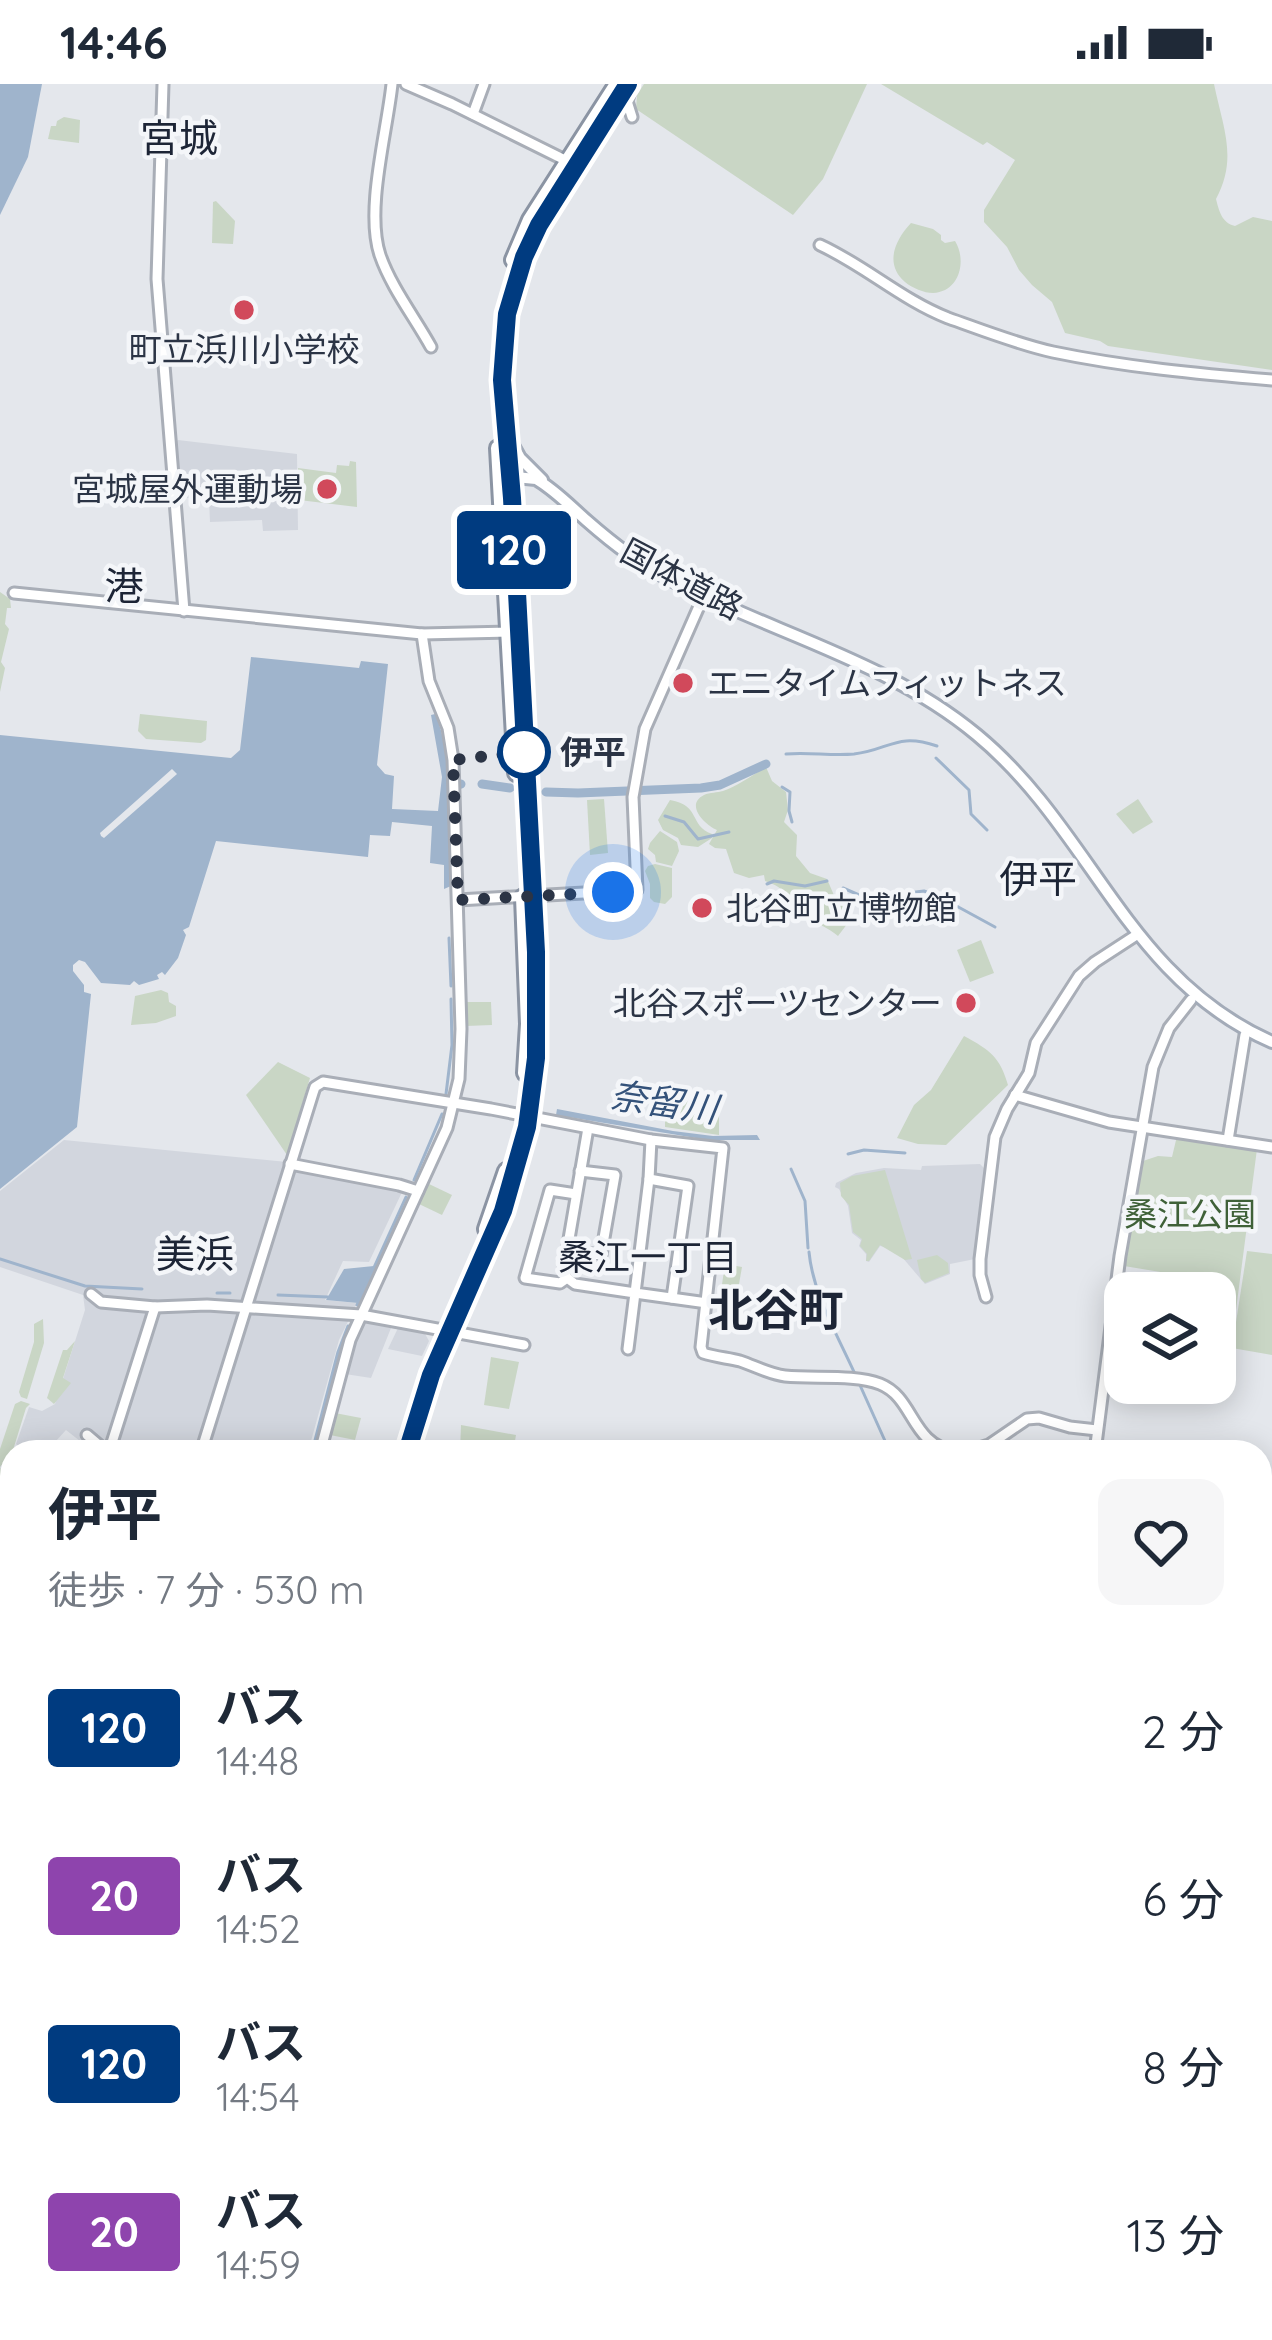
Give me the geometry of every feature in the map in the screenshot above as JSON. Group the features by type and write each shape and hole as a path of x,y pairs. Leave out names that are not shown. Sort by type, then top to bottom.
{"highway":[{"path":"507,482 493,380 499,312 530,220 616,84"},
{"path":"401,1440 422,1373 503,1211 524,1116 527,897 512,632 503,342 507,314 539,225 631,84"},
{"path":"410,1440 446,1329"}],"main road":[{"path":"505,424 520,458 548,486"},
{"name":"国体道路","path":"507,482 531,477 548,486 638,562 703,599"},
{"name":"国体道路","path":"507,482 542,488 607,545 670,588 869,672 945,716 984,746 1034,801 1161,973 1191,1000 1245,1035 1272,1045"},
{"name":"国体道路","path":"1135,937 1195,996 1272,1045"}],"street":[{"path":"163,84 158,278 184,610"},
{"path":"392,84 375,199 378,248 431,347"},
{"path":"406,84 567,161"},
{"path":"473,114 484,84"},
{"path":"631,84 627,101 632,117"},
{"path":"820,244 913,300 995,335 1122,364 1272,380"},
{"path":"14,593 422,634 512,632"},
{"path":"458,900 637,890 634,791 645,729 703,599"},
{"path":"323,1440 346,1351 447,1128 459,1079 455,784 448,728 429,681 422,634"},
{"path":"986,1297 979,1264 997,1133 1029,1073 1036,1043 1070,988 1095,962 1135,937"},
{"path":"1096,1440 1142,1126 1161,1043 1191,1000"},
{"path":"1228,1140 1245,1035"},
{"path":"205,1440 313,1093 323,1082 651,1140 723,1148 703,1353 781,1376 875,1383 898,1397 928,1440"},
{"path":"1016,1095 1100,1120 1272,1147"},
{"path":"588,1128 564,1263 567,1278 575,1284 707,1303"},
{"path":"628,1349 651,1140"},
{"path":"290,1164 418,1191"},
{"path":"566,1251 601,1256 615,1175 580,1171"},
{"path":"649,1179 688,1186 673,1298"},
{"path":"567,1278 556,1282 525,1278 550,1190 576,1194"},
{"path":"91,1294 101,1303 361,1315 524,1345"},
{"path":"112,1440 155,1307"},
{"path":"996,1440 1028,1419 1097,1430"},
{"path":"87,1436 92,1440"}],"shaded area":[{"path":"178,440 297,454 298,530 263,531 262,520 210,522 209,498 180,498"},
{"path":"64,1140 287,1162 403,1190 369,1262 343,1261 325,1300 357,1303 339,1340 311,1440 101,1440 90,1431 79,1440 66,1430 57,1440 17,1440 29,1407 42,1411 55,1404 85,1310 83,1295 0,1267 0,1191"},
{"path":"980,1164 986,1170 975,1259 950,1264 950,1274 925,1284 902,1257 885,1247 880,1246 866,1261 836,1183 884,1168"},
{"path":"362,1325 391,1328 371,1378 345,1374"},
{"path":"398,1328 424,1332 429,1341 422,1356 388,1349"}],"green space":[{"path":"644,84 867,84 823,179 793,215 636,109"},
{"path":"881,84 1214,84 1227,156 1216,199 1220,212 1235,226 1253,217 1272,221 1272,370 1108,346 1065,333 1052,302 1019,270 1007,247 984,222 984,210 1015,160"},
{"path":"64,117 80,120 79,143 48,139 51,126"},
{"path":"216,201 235,221 233,244 212,243"},
{"path":"911,223 933,229 945,243 955,241 960,266 950,287 930,293 899,275 893,260 900,237"},
{"name":"宮城屋外運動場","path":"350,461 356,462 357,507 299,500 298,468 336,473 337,465 349,466"},
{"path":"0,592 10,599 11,608 7,608 9,629 0,692"},
{"path":"140,714 207,721 206,740 146,739 138,731"},
{"path":"766,767 772,781 786,792 784,822 797,835 796,856 810,873 827,879 836,900 849,911 851,919 838,936 804,914 764,875 749,878 734,873 726,849 709,844 717,830 699,815 698,799"},
{"path":"604,799 608,853 590,855 587,800"},
{"path":"1138,799 1153,822 1133,834 1116,814"},
{"path":"670,800 687,807 712,838 698,847 681,845 663,830 658,820"},
{"path":"660,831 677,842 679,851 672,866 656,862 648,849"},
{"path":"655,864 672,868 672,897 665,904 650,898 645,871"},
{"path":"981,940 994,973 970,982 957,950"},
{"path":"161,990 176,1006 176,1016 131,1025 135,996"},
{"path":"465,1002 491,1002 492,1025 466,1026"},
{"path":"964,1036 993,1055 1008,1085 946,1145 897,1138 914,1105 931,1090"},
{"path":"278,1062 310,1078 287,1155 246,1095"},
{"path":"665,1099 719,1105 719,1135 665,1127"},
{"name":"桑江公園","path":"1177,1136 1257,1149 1236,1310 1236,1272 1160,1272 1124,1266 1140,1162 1172,1157"},
{"path":"885,1170 912,1259 905,1260 880,1245 866,1261 862,1239 853,1232 849,1205 841,1196 840,1183"},
{"path":"429,1184 452,1195 442,1215 419,1204"},
{"path":"1247,1251 1272,1254 1272,1355 1236,1349"},
{"path":"937,1255 948,1263 949,1273 925,1283 917,1260"},
{"path":"725,1264 742,1267 736,1301 720,1298"},
{"path":"43,1319 44,1343 27,1399 19,1392 34,1342 34,1324"},
{"path":"75,1341 63,1378 71,1383 54,1404 47,1398 63,1350"},
{"path":"491,1357 519,1362 509,1409 484,1405"},
{"path":"15,1404 30,1404 16,1440 3,1440"},
{"path":"335,1413 361,1418 355,1440 330,1435"},
{"path":"461,1425 516,1435 515,1440 460,1440"}],"water":[{"path":"0,84 42,84 28,157 0,215"},
{"path":"251,657 359,668 361,661 388,664 377,765 394,776 392,809 438,811 442,777 431,715 435,714 448,774 451,886 444,889 444,865 430,863 432,826 392,822 390,836 370,835 368,857 216,841 189,927 183,930 186,935 178,958 165,975 162,972 159,979 139,985 134,981 130,985 101,983 85,962 73,965 84,992 91,994 77,1127 0,1189 0,735 231,758 240,750"},
{"path":"557,1109 673,1131 757,1135 760,1140 708,1140 556,1115"},
{"path":"374,1266 358,1303 326,1300 344,1269"}],"pier":[{"path":"172,769 177,774 101,836 100,833"}],"waterway":[{"path":"786,754 854,754 912,741 937,746"},
{"path":"936,758 969,790 971,814 987,830"},
{"path":"546,792 701,788 720,785 766,764"},
{"path":"448,787 461,784"},
{"path":"482,784 510,788"},
{"path":"782,787 790,792 792,822"},
{"path":"665,816 684,822 698,839 729,832"},
{"path":"767,884 805,886 827,881"},
{"path":"843,888 866,898 924,891 995,927"},
{"path":"449,938 451,986"},
{"path":"446,1094 451,999"},
{"path":"414,1180 442,1114"},
{"name":"奈留川","path":"848,1154 864,1150 905,1153"},
{"path":"791,1169 805,1201 808,1248"},
{"path":"357,1305 406,1197"},
{"path":"809,1252 821,1299 855,1374"},
{"path":"0,1259 85,1286 142,1289"},
{"path":"217,1293 230,1293"},
{"path":"278,1295 328,1297"},
{"path":"315,1440 348,1326"},
{"path":"859,1383 885,1440"}],"bus line":[{"name":"120","path":"410,1440 431,1375 503,1211 527,1127 536,1058 536,952 502,380 507,314 539,225 628,84"}],"place":[{"name":"町立浜川小学校","path":"244,310"},
{"name":"宮城屋外運動場","path":"327,489"},
{"name":"エニタイムフィットネス","path":"683,683"},
{"name":"伊平","path":"524,752"},
{"name":"北谷町立博物館","path":"702,908"},
{"name":"北谷スポーツセンター","path":"966,1003"}],"district":[{"name":"宮城","path":"179,138"},
{"name":"港","path":"124,586"},
{"name":"伊平","path":"1038,879"},
{"name":"美浜","path":"195,1254"},
{"name":"桑江一丁目","path":"648,1257"},
{"name":"北谷町","path":"776,1310"}],"route":[{"path":"524,752 453,760 458,900 613,892"}]}
